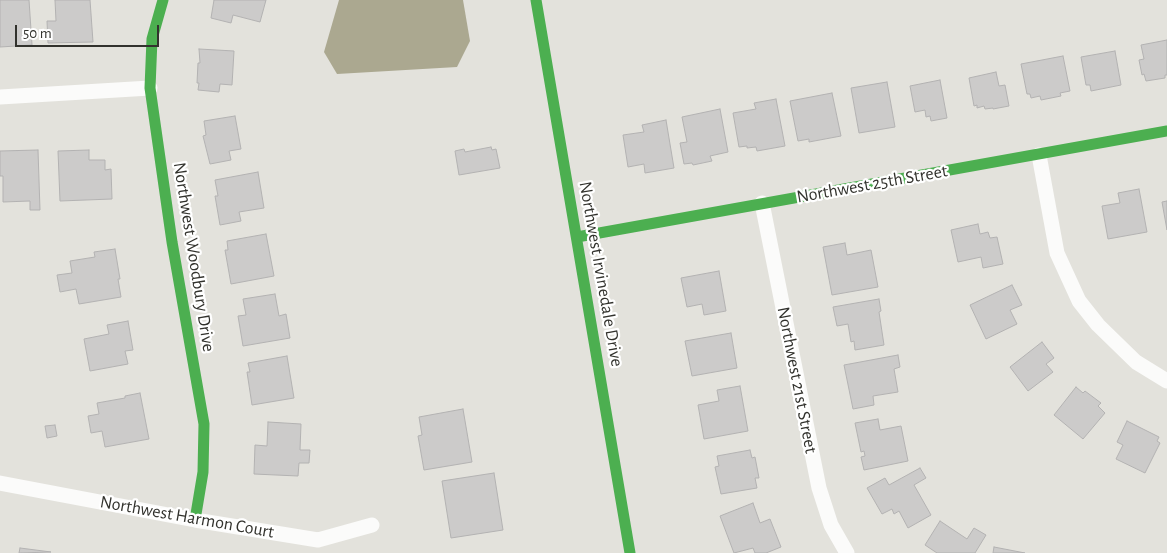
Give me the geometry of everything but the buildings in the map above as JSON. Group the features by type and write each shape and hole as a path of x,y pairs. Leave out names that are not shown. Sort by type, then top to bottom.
{"street":[{"name":"Northwest Woodbury Drive","path":"163,0 152,39 150,88 172,242 204,424 203,472 195,520"},
{"name":"Northwest Irvinedale Drive","path":"536,0 630,553"},
{"path":"0,97 150,88"},
{"name":"Northwest 25th Street","path":"577,237 1167,131"},
{"path":"1039,155 1057,253 1079,301 1098,325 1136,362 1167,382"},
{"name":"Northwest 21st Street","path":"762,203 819,488 831,525 848,553"},
{"name":"Northwest Harmon Court","path":"0,483 195,520 318,540 372,525"}],"shaded area":[{"path":"339,0 463,0 470,41 457,67 337,74 324,52"}],"traffic: fast":[{"path":"163,0 152,39 150,88 172,242 204,424 203,472 195,520"},
{"path":"536,0 630,553"},
{"path":"577,237 1167,131"}]}
